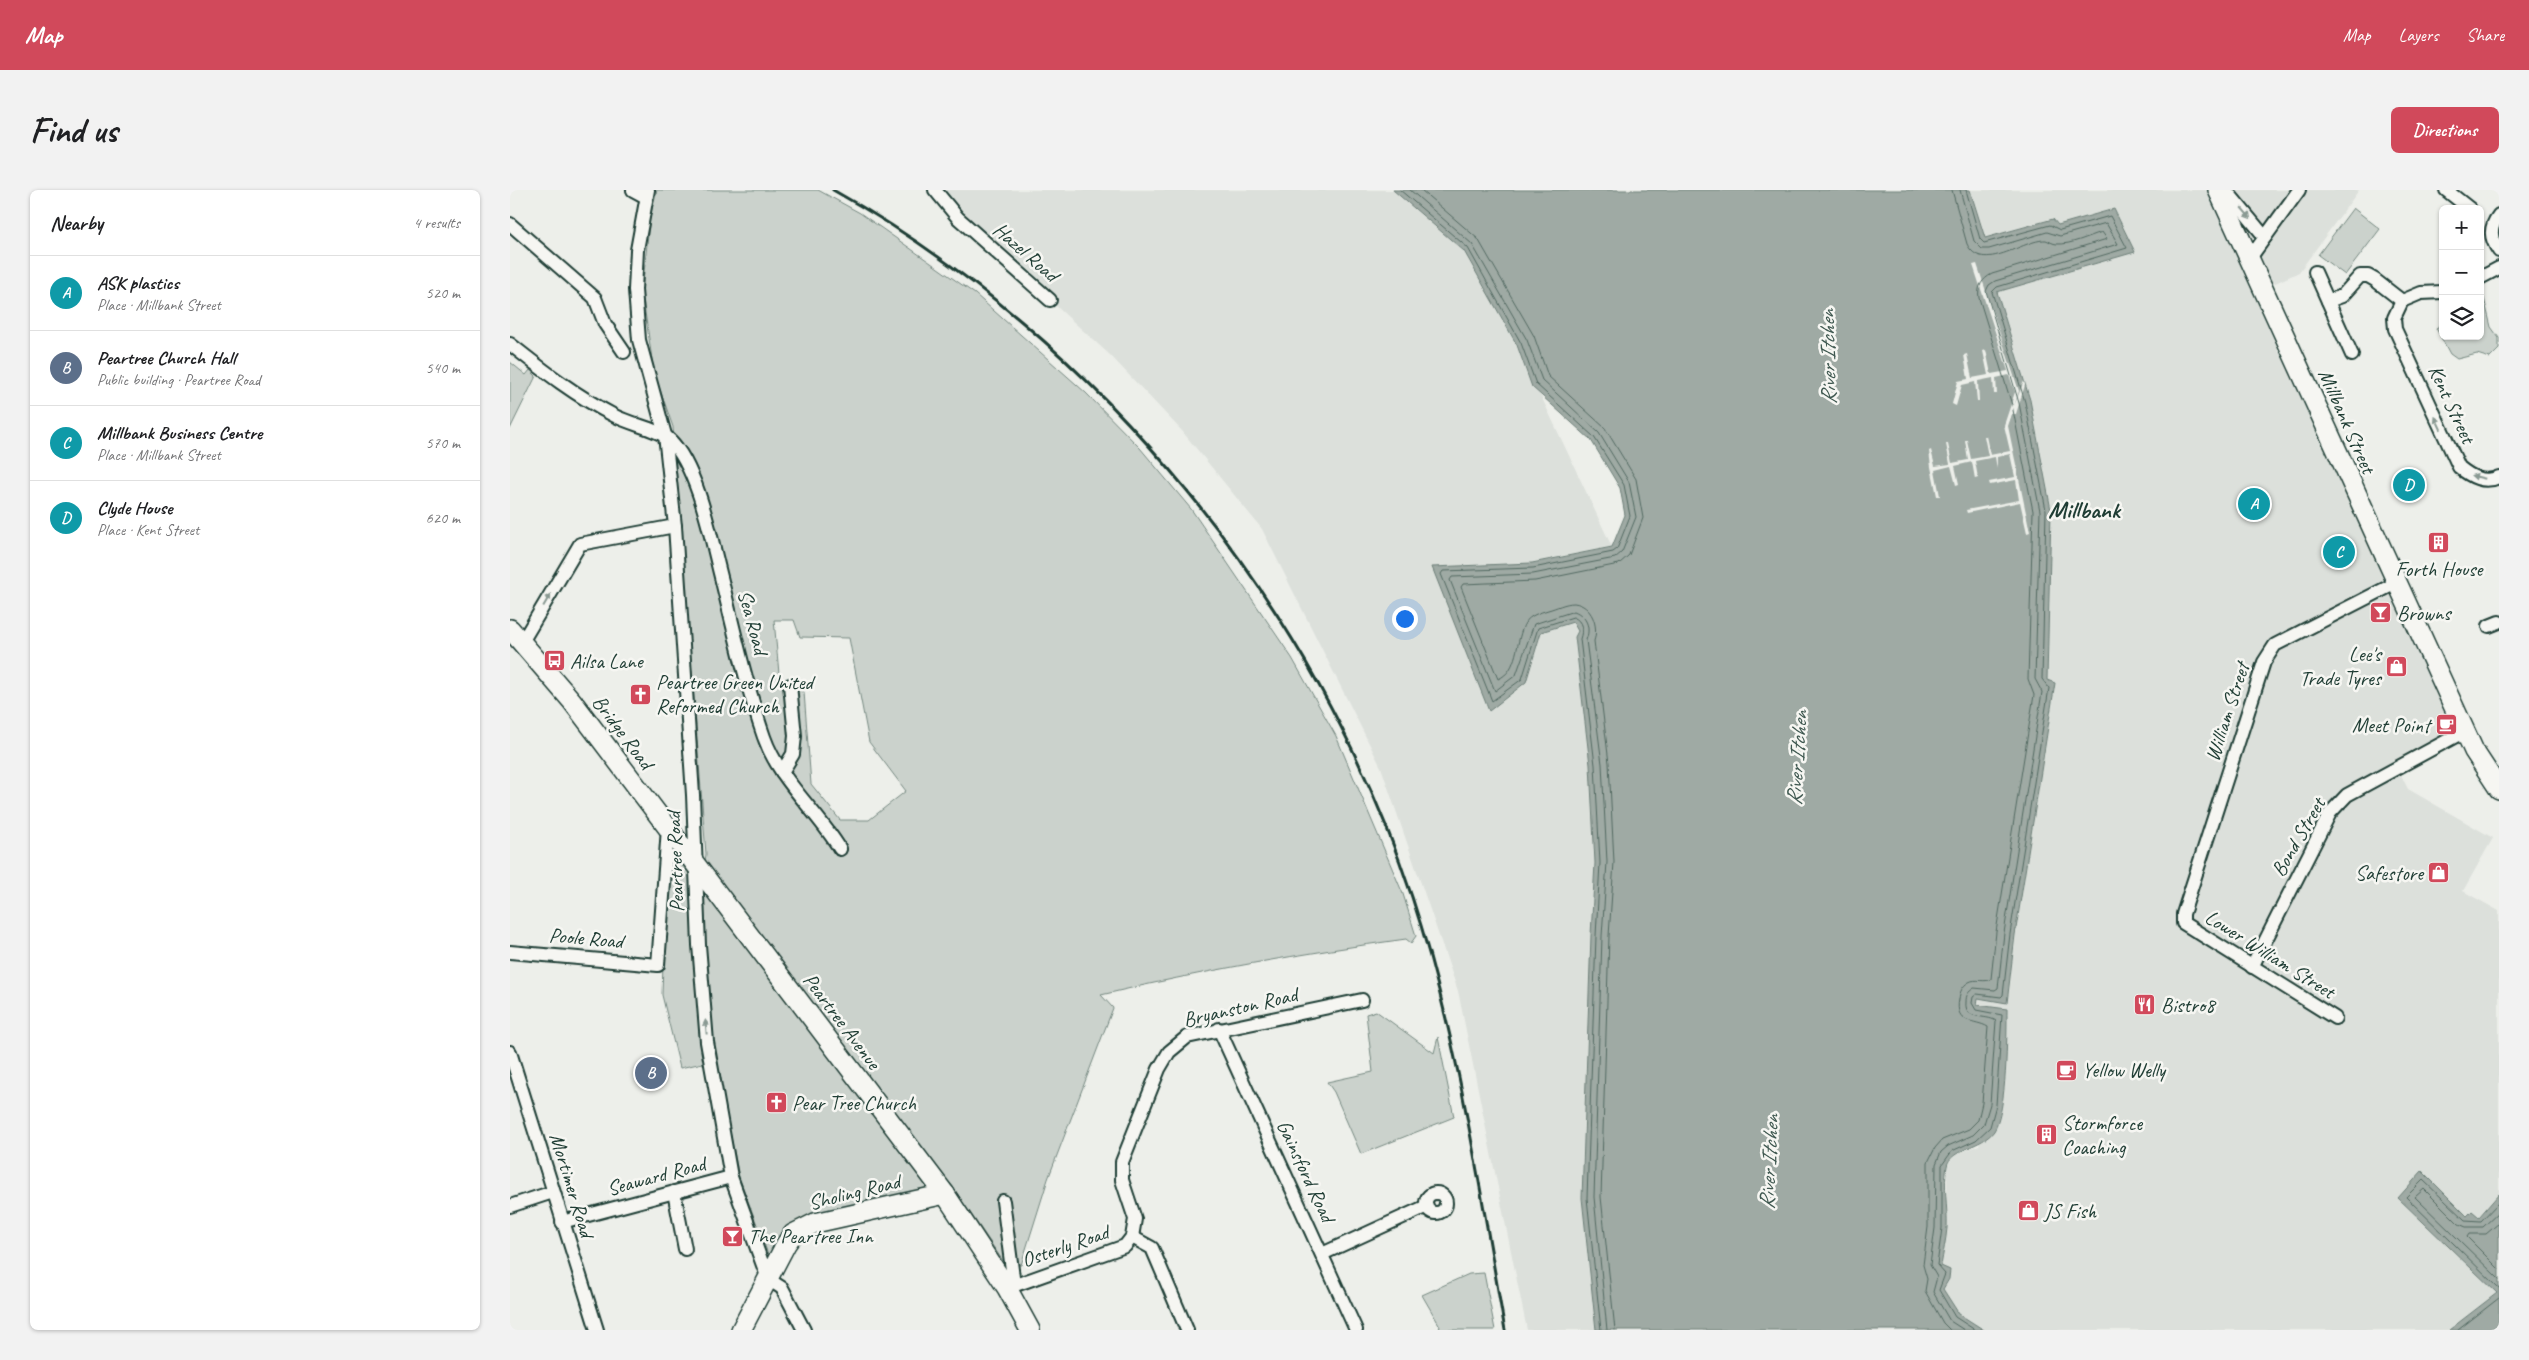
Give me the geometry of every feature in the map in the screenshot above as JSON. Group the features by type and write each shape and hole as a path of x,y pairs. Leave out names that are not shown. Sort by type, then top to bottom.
{"street":[{"path":"633,190 647,193"},
{"name":"Hazel Road","path":"935,190 958,218 1050,300"},
{"name":"Millbank Street","path":"2218,190 2465,731 2479,759 2499,789"},
{"path":"2226,190 2266,237"},
{"path":"2250,258 2300,190"},
{"path":"2446,190 2465,205"},
{"name":"Sea Road","path":"647,193 637,250 636,310 639,340 665,435 678,450 691,474 707,520 731,620 764,739 782,772 840,849"},
{"path":"2499,215 2491,231 2491,237 2499,251"},
{"path":"510,224 595,298 616,331 624,352"},
{"path":"2484,276 2499,268"},
{"path":"2315,272 2352,355"},
{"path":"2328,301 2342,296 2360,276 2368,276 2402,300 2421,293 2439,292"},
{"name":"Kent Street","path":"2402,300 2394,318 2395,329 2459,467 2471,477 2493,480 2499,477"},
{"path":"510,344 561,386 631,424 665,435"},
{"name":"Peartree Road","path":"665,435 675,526 700,958 712,1076 731,1177 768,1280"},
{"path":"669,478 691,474"},
{"path":"516,635 580,544 675,526"},
{"name":"William Street","path":"2183,923 2183,914 2206,841 2264,662 2269,653 2275,645 2396,583"},
{"name":"Bridge Road","path":"516,635 572,701 696,866"},
{"path":"782,772 793,754 795,736 790,685"},
{"name":"Bond Street","path":"2252,967 2330,813 2347,795 2465,731"},
{"name":"Poole Road","path":"510,952 658,965 668,828"},
{"name":"Peartree Avenue","path":"696,866 945,1194 1011,1287 1030,1330"},
{"name":"Lower William Street","path":"2183,923 2335,1018"},
{"name":"Bryanston Road","path":"1132,1237 1135,1219 1122,1180 1122,1162 1159,1069 1169,1052 1180,1040 1219,1029 1362,1000"},
{"name":"Gainsford Road","path":"1219,1029 1356,1330"},
{"name":"Mortimer Road","path":"510,1052 596,1330"},
{"name":"Seaward Road","path":"562,1222 731,1177"},
{"path":"510,1206 553,1192"},
{"path":"674,1192 685,1249"},
{"name":"Sholing Road","path":"742,1330 793,1234 815,1223 945,1194"},
{"path":"1003,1201 1011,1287"},
{"path":"1322,1254 1427,1206"},
{"path":"1132,1237 1152,1248 1187,1330"},
{"name":"Osterly Road","path":"1011,1287 1125,1246 1132,1237"},
{"path":"768,1280 782,1288 804,1330"}],"shaded area":[{"path":"657,190 818,190 860,213 975,294 1086,393 1140,448 1191,509 1292,658 1336,736 1403,894 1416,936 1411,943 1406,939 1329,950 1215,970 1101,995 1113,1008 1048,1179 1021,1265 1005,1264 950,1183 800,1221 773,1254 768,1254 739,1177 716,1060 680,1068 662,995 664,933 671,851 701,889 706,854 673,427 654,372 642,292 650,216","holes":["774,620 794,620 800,637 849,638 869,742 906,791 869,820 840,820 811,784 804,692 780,684"]},
{"path":"943,190 1393,190 1464,251 1517,345 1612,547 1532,563 1433,567 1526,682 1541,632 1573,622 1578,631 1575,638 1590,765 1595,863 1582,1198 1596,1330 1527,1330 1458,991 1381,767 1262,529 1182,431 1110,355 1001,256 1002,246 971,220"},
{"path":"1970,190 2359,190 2299,272 2267,287 2473,728 2401,775 2408,789 2493,838 2463,891 2499,911 2499,1194 2478,1217 2398,1198 2497,1293 2449,1330 1984,1330 1959,1314 1943,1289 1949,1279 1950,1270 1941,1266 1947,1229 1947,1166 1955,1154 1979,1145 2007,1009 1976,1005 1978,998 2007,1002 2015,935 2055,683 2047,680 2051,510 2030,400 1997,292 2135,252 2114,209 2058,226 2053,219 1985,238"},
{"path":"2353,208 2380,229 2345,275 2318,255"},
{"path":"2484,298 2491,327 2499,338 2499,349 2490,358 2477,354 2457,359 2450,354 2442,340 2484,340"},
{"path":"510,362 526,375 530,370 536,376 510,429"},
{"path":"1376,1011 1434,1053 1438,1037 1454,1117 1361,1154 1334,1092 1327,1082 1373,1072 1366,1014"},
{"path":"1484,1273 1495,1330 1439,1330 1440,1326 1422,1295 1469,1274"}],"water":[{"name":"River Itchen","path":"1393,190 1970,190 1985,238 2053,219 2058,225 2114,209 2135,252 1997,292 2030,400 2051,510 2047,680 2055,683 2015,935 2007,1003 1978,998 1977,1005 2007,1009 2002,1107 1994,1131 1982,1141 1949,1160 1946,1173 1947,1228 1941,1266 1950,1270 1949,1279 1943,1289 1959,1314 1984,1330 1596,1330 1582,1198 1595,863 1590,765 1575,637 1578,631 1573,622 1541,632 1526,682 1489,711 1432,567 1532,563 1612,547 1625,515 1620,488 1591,440 1532,387 1517,345 1464,251"},
{"path":"2422,1171 2467,1216 2472,1211 2479,1217 2499,1194 2499,1330 2449,1330 2497,1293 2398,1198"}],"pier":[{"path":"1977,264 2019,391 2014,406 2024,381 2025,385 2016,414 2012,414 2008,426 2030,532 2027,533 2020,502 1967,513 1966,510 2019,500 2016,480 1990,485 1989,482 2015,477 2010,454 1997,457 1997,469 1995,457 1975,461 1978,478 1975,479 1972,462 1955,466 1959,484 1956,485 1951,466 1935,470 1940,496 1937,496 1931,467 1929,451 1931,450 1935,466 1950,464 1946,444 1948,444 1952,463 1968,460 1965,440 1967,440 1971,459 1988,456 1984,436 1986,436 1990,455 2010,451 2004,425 2015,392 2009,375 1996,378 1997,394 1994,394 1993,378 1978,381 1979,401 1977,401 1975,382 1962,385 1956,406 1952,404 1958,381 1968,379 1964,355 1967,354 1972,378 1988,375 1983,351 1986,350 1991,374 2008,371 1973,265"}],"railway":[{"path":"833,190 931,252 1023,323 1109,403 1187,491 1258,585 1319,685 1371,789 1412,897 1428,950 1455,1057 1505,1330"}],"place":[{"name":"Clyde House","path":"2409,485"},
{"name":"ASK plastics","path":"2254,504"},
{"name":"Forth House","path":"2439,542"},
{"name":"Millbank Business Centre","path":"2339,552"},
{"name":"Browns","path":"2381,613"},
{"name":"Ailsa Lane","path":"554,661"},
{"name":"Lee's Trade Tyres","path":"2397,666"},
{"name":"Peartree Green United Reformed Church","path":"640,694"},
{"name":"Meet Point","path":"2446,725"},
{"name":"Safestore","path":"2439,873"},
{"name":"Bistro8","path":"2145,1005"},
{"name":"Yellow Welly","path":"2066,1070"},
{"name":"Peartree Church Hall","path":"651,1073"},
{"name":"Pear Tree Church","path":"776,1103"},
{"name":"Stormforce Coaching","path":"2046,1135"},
{"name":"JS Fish","path":"2028,1211"},
{"name":"The Peartree Inn","path":"732,1236"}],"district":[{"name":"Millbank","path":"2084,510"}]}
